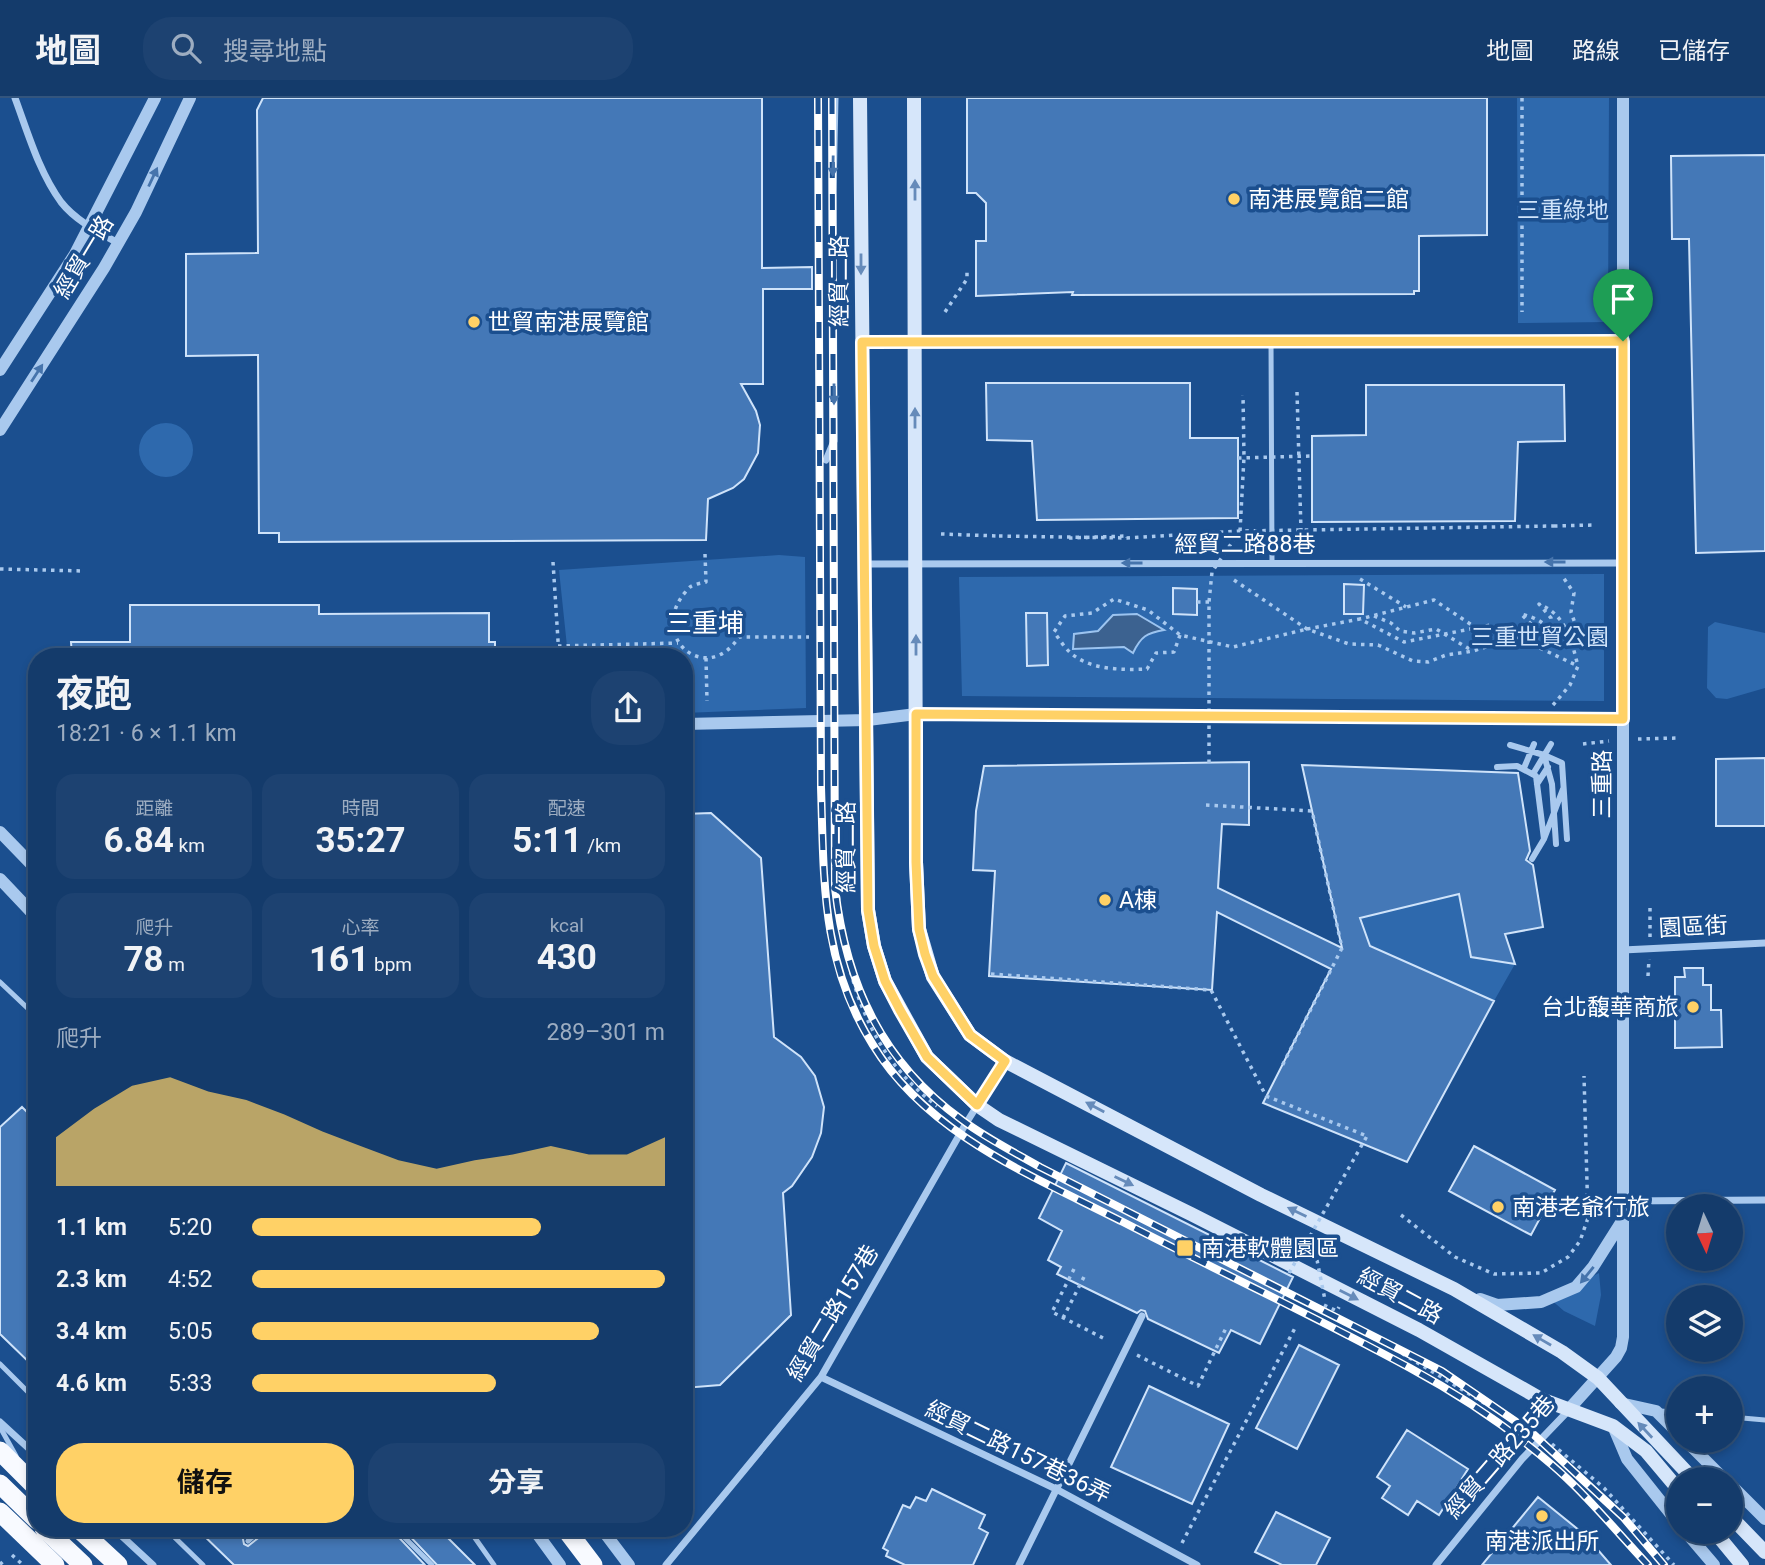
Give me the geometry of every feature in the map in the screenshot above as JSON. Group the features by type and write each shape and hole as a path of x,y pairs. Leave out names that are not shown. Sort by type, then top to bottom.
{"highway":[{"path":"0,1451 28,1481"},
{"path":"0,1484 28,1511"},
{"path":"0,1512 55,1565"},
{"path":"54,1537 85,1565"},
{"path":"88,1537 118,1565"},
{"path":"572,1537 593,1565"}],"main road":[{"name":"經貿二路","path":"860,98 868,910 874,946 885,981 927,1057 977,1105 999,1120 1189,1218 1419,1330 1541,1399 1613,1426 1646,1451 1666,1475"},
{"name":"經貿二路","path":"914,98 917,884 919,929 933,976 970,1035 1005,1061 1261,1195 1454,1289 1562,1352 1598,1378 1681,1467"},
{"path":"1743,1529 1765,1552"},
{"path":"1725,1544 1742,1565"}],"street":[{"path":"15,98 38,160 62,203 89,227 118,243"},
{"name":"經貿一路","path":"0,370 75,254 155,98"},
{"name":"經貿一路","path":"0,430 136,212 190,98"},
{"path":"826,460 834,441 832,192 835,98"},
{"name":"三重路","path":"1598,1378 1621,1348 1624,1218 1623,98"},
{"path":"862,342 1623,341"},
{"name":"經貿二路88巷","path":"866,564 1623,563"},
{"path":"693,724 868,720 916,714 1623,719"},
{"path":"1533,774 1551,744"},
{"path":"1510,745 1532,748 1562,764 1567,839"},
{"path":"1524,768 1532,748"},
{"path":"1544,755 1555,809 1556,844"},
{"path":"1537,784 1548,766"},
{"path":"1497,767 1524,768 1536,776 1544,839"},
{"path":"1532,859 1544,839 1564,788"},
{"path":"0,832 28,861"},
{"path":"0,879 28,909"},
{"name":"園區街","path":"1623,950 1765,943"},
{"name":"經貿二路157巷","path":"693,1532 821,1377 1005,1061"},
{"path":"1623,1201 1765,1200"},
{"path":"1454,1289 1497,1306 1541,1302 1554,1297 1576,1287 1593,1267 1624,1218"},
{"path":"1019,1565 1142,1316"},
{"name":"經貿二路157巷36弄","path":"821,1377 1056,1489 1197,1565"},
{"name":"經貿二路235巷","path":"1436,1565 1542,1436 1598,1378"},
{"path":"1620,1403 1656,1412 1666,1422"},
{"path":"0,1425 28,1448"},
{"path":"1613,1426 1627,1460 1666,1508"},
{"path":"1698,1453 1712,1467"},
{"path":"1743,1497 1765,1519"},
{"path":"123,1537 153,1565"},
{"path":"540,1537 560,1565"},
{"path":"608,1537 629,1565"},
{"name":"經貿二路157巷","path":"666,1565 689,1537"},
{"path":"1696,1544 1714,1565"}],"lane":[{"path":"1270,341 1272,563"},
{"path":"0,982 28,1008"},
{"path":"0,1364 28,1392"},
{"path":"1656,1412 1666,1412"},
{"path":"1743,1418 1765,1420"},
{"path":"0,1425 28,1474"},
{"path":"65,1537 85,1565"},
{"path":"174,1537 203,1565"},
{"path":"248,1541 252,1537"},
{"path":"404,1537 432,1565"},
{"path":"474,1537 494,1565"}],"path":[{"path":"1522,98 1522,312"},
{"path":"945,312 967,279 967,268"},
{"path":"1297,392 1301,531"},
{"path":"1209,763 1209,602 1212,572 1240,531 1244,457 1243,395"},
{"path":"1238,458 1300,454 1311,456"},
{"path":"941,534 1127,538 1240,531 1594,526"},
{"path":"1069,538 1127,538"},
{"path":"683,648 678,643 672,623 678,603 690,587 706,582 705,554"},
{"path":"553,562 558,646 678,643"},
{"path":"0,569 85,571"},
{"path":"1563,577 1574,593 1571,612 1577,629 1573,647"},
{"path":"1360,579 1406,607"},
{"path":"1180,635 1174,652 1156,653 1147,669 1126,670 1093,665 1075,657 1054,632 1065,616 1092,613 1114,599 1148,610 1180,635 1233,647 1307,629 1373,616 1434,600 1499,643 1446,655 1428,662 1413,662 1378,645 1349,644 1307,629 1234,580"},
{"path":"1197,602 1209,602"},
{"path":"1537,640 1533,626 1521,614 1538,618 1549,628 1554,638 1551,618 1539,604 1558,615 1566,627 1578,666 1570,685 1553,705"},
{"path":"1373,616 1391,623 1400,631 1414,633 1436,629 1473,651"},
{"path":"1360,619 1404,642 1492,625 1578,666"},
{"path":"693,654 706,658 718,657 732,649 739,637 809,637"},
{"path":"706,658 707,701"},
{"path":"1206,805 1312,811 1342,948 1281,1068"},
{"path":"992,974 1211,990 1266,1096 1367,1136 1289,1273"},
{"path":"1401,1214 1455,1257 1494,1274 1541,1273 1567,1257 1580,1241 1588,1218 1584,1076"},
{"path":"987,1138 1398,1351 1456,1384 1520,1426 1542,1436 1604,1488 1674,1565"},
{"path":"1312,1233 1324,1303"},
{"path":"1074,1269 1052,1312 1105,1339"},
{"path":"1063,1318 1086,1273"},
{"path":"1137,1355 1198,1386 1226,1328"},
{"path":"1182,1544 1295,1328"},
{"path":"12,1555 23,1565"}],"green space":[{"name":"三重綠地","path":"1517,98 1609,98 1608,322 1518,323"},
{"path":"166,423 185,431 193,450 185,469 166,477 147,469 139,450 147,431"},
{"path":"779,555 805,557 806,708 693,713 693,648 567,648 559,570"},
{"name":"三重世貿公園","path":"1604,574 1604,701 962,696 959,577"},
{"path":"1715,622 1765,633 1765,688 1727,699 1716,698 1707,688 1708,627"},
{"path":"1459,894 1471,957 1515,964 1494,1001 1370,946 1360,918"},
{"path":"1599,1273 1601,1295 1595,1326 1564,1311 1549,1298"}],"shaded area":[{"path":"1137,614 1164,630 1145,636 1133,653 1124,647 1073,649 1074,634 1098,631 1113,615"}],"building":[{"name":"世貿南港展覽館","path":"263,98 762,98 762,268 812,267 812,289 763,289 763,384 741,384 756,411 760,425 758,453 744,479 733,488 708,499 706,540 279,542 279,533 259,533 258,355 186,356 186,254 258,253 257,110"},
{"name":"南港展覽館二館","path":"967,98 1487,98 1487,235 1419,236 1419,291 1414,291 1414,294 1072,295 1073,292 976,296 976,241 986,241 986,203 976,193 967,193"},
{"path":"1765,155 1765,551 1696,553 1689,239 1672,239 1671,156"},
{"path":"986,383 1190,383 1190,438 1238,438 1238,518 1037,520 1032,441 987,440"},
{"path":"1366,385 1564,385 1565,441 1518,442 1515,521 1312,522 1312,436 1366,435"},
{"path":"1344,584 1364,585 1363,614 1344,614"},
{"path":"1173,588 1197,589 1197,615 1173,614"},
{"path":"130,605 319,605 319,614 489,613 489,642 495,642 495,648 71,648 71,642 130,642"},
{"path":"1026,613 1047,613 1048,665 1027,666"},
{"path":"1765,758 1765,826 1716,826 1716,759"},
{"path":"1249,762 1249,825 1222,824 1218,888 1342,948 1302,765 1518,773 1530,851 1526,860 1533,865 1543,927 1505,934 1515,964 1471,957 1459,894 1360,918 1370,946 1494,1001 1407,1162 1263,1103 1331,969 1217,912 1212,990 989,976 995,871 973,870 976,811 984,766"},
{"path":"711,813 761,858 774,1037 801,1057 815,1076 824,1107 821,1133 812,1157 792,1186 783,1193 791,1315 720,1385 693,1387 693,814"},
{"name":"台北馥華商旅","path":"1684,968 1703,968 1703,985 1711,985 1711,1010 1721,1010 1722,1047 1675,1048 1675,977 1685,977"},
{"path":"22,1107 28,1113 28,1361 0,1334 0,1127"},
{"path":"1474,1146 1555,1190 1531,1235 1449,1191"},
{"path":"1066,1163 1293,1277 1260,1344 1231,1330 1219,1353 1148,1319 1145,1311 1137,1313 1057,1274 1061,1267 1048,1260 1062,1231 1039,1218"},
{"path":"1299,1345 1339,1365 1297,1449 1256,1428"},
{"path":"1149,1386 1229,1424 1192,1504 1111,1467"},
{"path":"1407,1430 1468,1469 1439,1515 1417,1501 1408,1515 1382,1498 1390,1486 1377,1477"},
{"path":"932,1489 985,1515 979,1528 988,1533 973,1565 905,1565 886,1556 888,1551 883,1548 903,1505 910,1508 916,1497 926,1501"},
{"name":"南港派出所","path":"1538,1497 1585,1535 1611,1565 1482,1565"},
{"path":"1276,1512 1330,1538 1316,1565 1282,1565 1255,1552"},
{"path":"205,1537 245,1537 244,1544 248,1546 260,1537 399,1537 425,1565 234,1565"},
{"path":"411,1537 447,1537 475,1565 437,1565"}],"railway":[{"path":"818,98 823,855 834,952 843,983 873,1045 896,1077 923,1104 985,1150 1054,1188 1375,1349 1429,1378 1483,1412 1535,1450 1564,1476 1648,1565"},
{"path":"832,98 835,888 848,957 873,1018 910,1073 934,1097 981,1133 1040,1167 1442,1371 1531,1432 1623,1517 1664,1565"}],"place":[{"name":"南港展覽館二館","path":"1234,199"},
{"name":"世貿南港展覽館","path":"474,322"},
{"name":"A棟","path":"1105,900"},
{"name":"台北馥華商旅","path":"1693,1007"},
{"name":"南港老爺行旅","path":"1498,1207"},
{"name":"南港軟體園區","path":"1185,1248"},
{"name":"南港派出所","path":"1542,1516"}],"district":[{"name":"三重埔","path":"705,623"}],"route":[{"path":"1623,341 1623,719 916,714 916,862 919,929 925,954 933,976 970,1035 1005,1061 977,1105 927,1057 900,1010 885,981 874,946 868,910 862,342 1623,341"}]}
